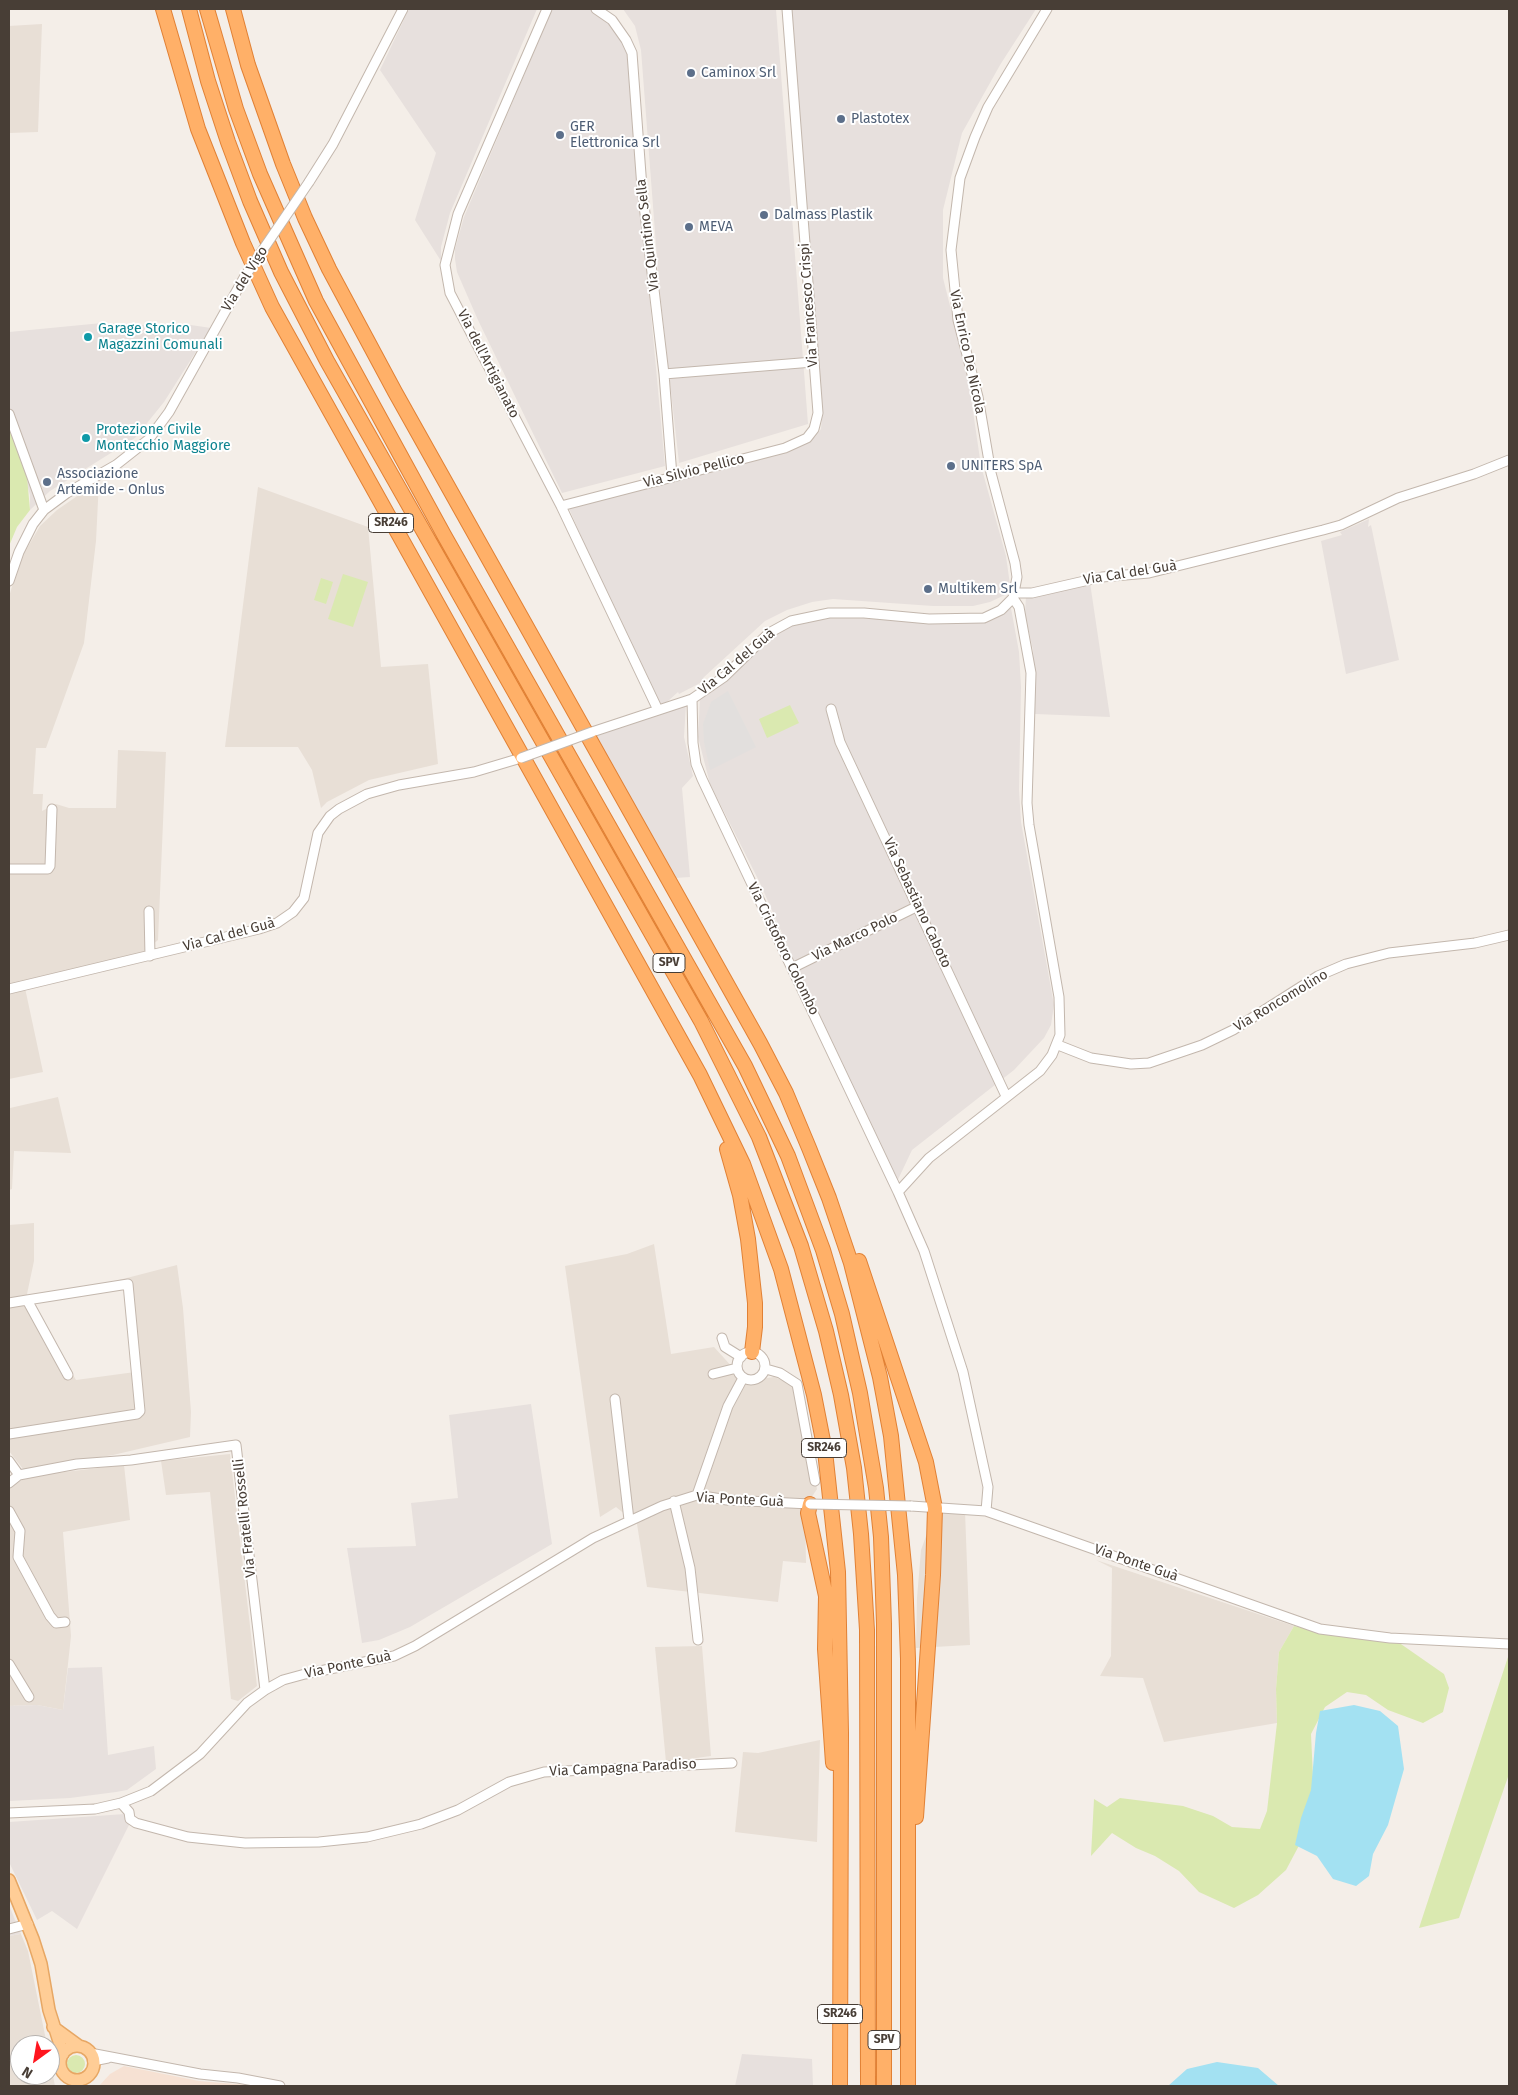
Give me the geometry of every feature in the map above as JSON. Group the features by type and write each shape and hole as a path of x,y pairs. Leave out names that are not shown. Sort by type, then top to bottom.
{"highway":[{"name":"SR246","path":"163,9 198,129 243,243 272,307 668,1016 722,1119 764,1220 800,1334 814,1395 826,1460 838,1572 841,1733 840,2086"},
{"name":"SPV","path":"189,9 208,81 228,142 247,194 281,272 327,361 706,1030 762,1145 802,1246 826,1330 841,1395 854,1468 861,1534 867,1630 868,2086"},
{"name":"SPV","path":"207,9 233,101 256,166 281,226 316,301 402,459 745,1066 788,1156 823,1250 842,1314 858,1386 876,1488 881,1537 884,1624 884,2086"},
{"path":"233,9 248,65 280,155 305,218 329,269 404,408 725,978 811,1138 832,1184 904,1392 926,1462 935,1508 933,1576 908,1912"},
{"path":"668,1016 731,1158 748,1239 754,1303 755,1326 747,1354"},
{"path":"786,1094 829,1198 851,1263 880,1377 891,1436 906,1584 908,1659 908,2086"},
{"path":"810,1504 808,1513 826,1596 825,1649 833,1778 833,1841 840,1910"}],"main road":[{"path":"9,1880 28,1924 41,1964 53,2027 62,2054 60,2064 64,2074 64,2086"},
{"path":"53,2027 92,2057 92,2070 80,2086"},
{"path":"62,2054 70,2048 79,2046"},
{"path":"64,2074 75,2080 87,2076"}],"street":[{"name":"Via del Vigo","path":"9,581 19,552 33,524 44,510 68,493 116,465 148,439 169,412 245,276 333,144 403,9"},
{"name":"Via dell'Artigianato","path":"547,9 458,214 445,266 450,293 562,506 658,710"},
{"name":"Via Quintino Sella","path":"596,9 612,20 626,40 632,53 642,188 664,374 672,476"},
{"name":"Via Francesco Crispi","path":"786,9 817,421"},
{"name":"Via Enrico De Nicola","path":"1014,595 1017,577 1015,563 990,473 978,397 958,320 951,250 960,178 975,137 988,107 1047,9"},
{"path":"664,374 813,362"},
{"path":"9,414 44,510"},
{"name":"Via Silvio Pellico","path":"562,506 797,444 812,433 817,421"},
{"name":"Via Cal del Guà","path":"9,989 259,929 286,918 299,905 307,890 318,833 330,816 350,803 367,794 398,785 474,772 521,758 692,699 724,677 769,633 791,621 829,612 929,619 984,618 1001,610 1014,595 1032,593 1102,577 1149,573 1323,530 1357,518 1398,498 1474,474 1509,460"},
{"path":"898,1192 929,1158 1040,1071 1058,1045 1061,1022 1059,997 1029,825 1027,803 1031,673 1019,607 1014,595"},
{"name":"Via Cristoforo Colombo","path":"692,699 693,742 696,764 702,779 898,1192 924,1251 963,1372 988,1487 986,1511"},
{"name":"Via Sebastiano Caboto","path":"831,709 840,742 1006,1096"},
{"path":"9,869 48,869 50,866 52,809"},
{"name":"Via Marco Polo","path":"792,968 918,906"},
{"path":"149,911 150,956"},
{"name":"Via Roncomolino","path":"1058,1045 1091,1058 1131,1064 1149,1064 1210,1042 1233,1030 1318,976 1346,964 1389,953 1474,943 1509,935"},
{"path":"9,1303 128,1284 140,1413 9,1434"},
{"path":"27,1300 68,1375"},
{"path":"722,1338 725,1347 761,1356 766,1369"},
{"path":"713,1374 737,1368 747,1354"},
{"path":"737,1368 743,1378"},
{"path":"743,1378 757,1380 766,1369"},
{"path":"766,1369 780,1373 797,1384 815,1481"},
{"path":"697,1495 728,1406 743,1378"},
{"path":"615,1399 629,1520"},
{"name":"Via Fratelli Rosselli","path":"20,1475 77,1464 236,1445 265,1690"},
{"path":"9,1462 20,1475 9,1483"},
{"name":"Via Ponte Guà","path":"9,1813 95,1810 122,1803 151,1791 176,1773 213,1740 247,1703 265,1690 284,1680 305,1674 394,1656 415,1646 593,1538 674,1501 697,1495 727,1500 912,1506 986,1511 1320,1629 1390,1638 1509,1644"},
{"path":"674,1501 690,1568 698,1640"},
{"path":"9,1511 20,1531 18,1557 50,1616 56,1623 65,1622"},
{"path":"9,1664 28,1697"},
{"name":"Via Campagna Paradiso","path":"122,1803 129,1812 130,1819 136,1824 188,1837 245,1844 318,1842 366,1837 421,1824 458,1810 509,1782 544,1772 732,1763"},
{"path":"9,1929 28,1924"},
{"path":"92,2057 111,2058 280,2086"}],"shaded area":[{"path":"409,9 537,9 450,213 441,247 441,261 415,220 436,153 380,70"},
{"path":"552,9 603,9 608,13 627,52 665,466 562,493 478,320 457,272 455,259 455,249 464,217"},
{"path":"623,9 776,9 808,424 679,463 659,284 641,50 635,26"},
{"path":"789,9 1036,9 1000,65 962,133 943,210 943,278 968,377 981,466 1006,556 1011,592 990,602 973,606 933,606 833,599 812,602 787,610 765,621 703,678 704,681 679,694 678,692 657,711 686,704 684,737 693,776 682,788 690,877 675,878 589,736 656,712 568,506 717,467 815,437 821,429 822,416"},
{"path":"42,24 38,132 9,133 9,26"},
{"path":"102,323 160,326 184,324 211,328 164,402 135,438 50,491 30,510 30,495 9,421 9,332"},
{"path":"99,481 96,541 84,643 46,748 36,748 33,794 43,794 42,811 56,804 69,808 116,808 118,750 166,752 158,940 142,954 9,986 9,597 19,562 40,526 57,510"},
{"path":"258,487 368,527 381,667 428,664 438,764 369,780 327,802 321,808 312,770 298,747 225,747"},
{"path":"1369,519 1368,527 1371,525 1399,660 1346,674 1321,541 1342,535 1340,532"},
{"path":"1089,576 1110,717 1035,714 1033,650 1025,614 1026,596"},
{"path":"1011,608 1019,652 1021,687 1019,790 1021,822 1054,1005 1051,1025 1044,1038 1014,1070 912,1150 894,1188 760,883 710,784 698,737 700,698 773,633 815,615 995,615"},
{"path":"728,691 756,747 710,770 704,742 703,724 711,702"},
{"path":"25,988 43,1072 9,1079 9,992"},
{"path":"58,1097 71,1153 14,1151 12,1189 9,1190 9,1105 10,1108"},
{"path":"34,1223 34,1261 27,1294 76,1380 135,1372 124,1284 119,1280 177,1265 183,1308 191,1412 190,1437 113,1455 23,1469 9,1451 9,1225"},
{"path":"654,1244 671,1354 714,1347 745,1381 774,1377 795,1385 817,1489 805,1507 806,1563 783,1561 778,1602 647,1587 637,1524 616,1507 600,1517 565,1266 627,1254"},
{"path":"531,1404 552,1544 410,1627 379,1640 362,1643 347,1548 416,1546 411,1503 458,1498 449,1415"},
{"path":"230,1454 257,1686 238,1701 231,1699 210,1492 166,1495 161,1461"},
{"path":"124,1465 130,1520 63,1532 71,1636 63,1710 37,1705 9,1706 9,1488 25,1478 39,1475"},
{"path":"943,1508 965,1511 970,1645 916,1648 917,1598 921,1550 929,1528"},
{"path":"1096,1560 1294,1626 1279,1652 1276,1689 1277,1723 1164,1742 1143,1678 1100,1676 1111,1656 1112,1568"},
{"path":"702,1646 711,1756 666,1762 655,1647"},
{"path":"102,1667 108,1755 154,1746 156,1769 127,1790 70,1798 9,1801 9,1706 37,1705 63,1710 68,1668"},
{"path":"820,1740 817,1842 735,1832 743,1752 758,1753"},
{"path":"125,1814 129,1825 77,1929 52,1911 37,1920 9,1862 9,1822"},
{"path":"9,1905 11,1910 20,1934 9,1936"},
{"path":"11,1910 28,1951 45,2035 10,2035 10,2085 55,2086 9,2086 9,1936 20,1934"},
{"path":"742,2054 812,2059 813,2086 735,2086"},
{"path":"124,2066 199,2081 260,2086 99,2086 110,2074"}],"green space":[{"path":"9,421 26,466 30,510 17,527 9,546"},
{"path":"343,574 368,582 353,627 328,619"},
{"path":"321,578 333,582 326,604 314,600"},
{"path":"790,705 799,723 767,738 759,719"},
{"path":"1294,1626 1330,1634 1398,1642 1444,1674 1449,1688 1443,1712 1423,1723 1388,1710 1366,1695 1347,1692 1325,1707 1311,1734 1314,1799 1303,1838 1286,1870 1258,1895 1234,1908 1199,1892 1179,1871 1112,1833 1091,1856 1094,1799 1107,1807 1120,1798 1183,1806 1213,1816 1232,1827 1260,1829 1267,1811 1277,1723 1276,1689 1279,1652"},
{"path":"1509,1654 1509,1774 1459,1918 1419,1928"},
{"path":"72,2055 80,2055 85,2060 83,2071 72,2073 67,2068 67,2060"}],"water":[{"path":"1354,1705 1380,1711 1398,1726 1404,1769 1388,1825 1373,1854 1369,1876 1356,1886 1333,1879 1317,1856 1295,1845 1301,1818 1311,1790 1320,1711"},
{"path":"1217,2062 1258,2068 1279,2086 1168,2086 1187,2069"}],"place":[{"name":"Caminox Srl","path":"691,73"},
{"name":"Plastotex","path":"841,119"},
{"name":"GER Elettronica Srl","path":"560,135"},
{"name":"Dalmass Plastik","path":"764,215"},
{"name":"MEVA","path":"689,227"},
{"name":"Garage Storico Magazzini Comunali","path":"88,337"},
{"name":"Protezione Civile Montecchio Maggiore","path":"86,438"},
{"name":"UNITERS SpA","path":"951,466"},
{"name":"Associazione Artemide - Onlus","path":"47,482"},
{"name":"Multikem Srl","path":"928,589"}]}
